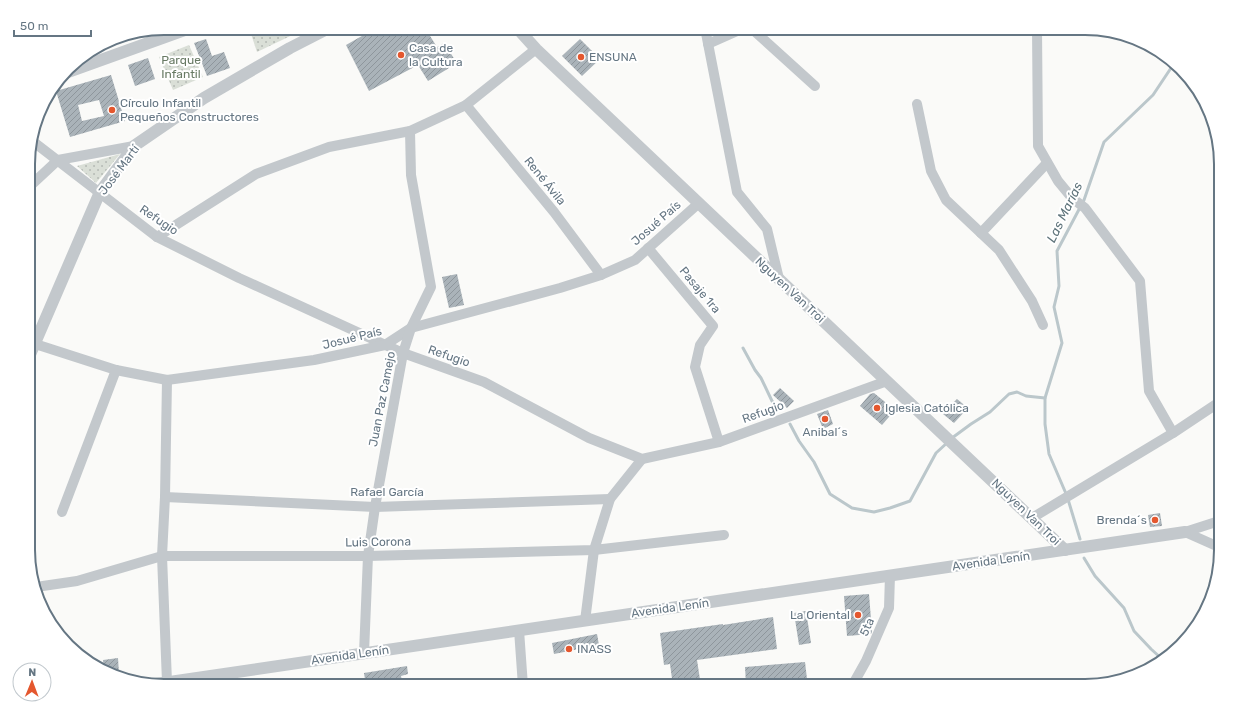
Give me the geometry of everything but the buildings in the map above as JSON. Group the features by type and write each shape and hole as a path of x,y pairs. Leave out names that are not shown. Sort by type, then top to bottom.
{"street":[{"path":"78,68 171,35"},
{"name":"José Martí","path":"35,334 100,192 134,146 204,98 315,35"},
{"name":"Nguyen Van Troi","path":"524,35 536,49 1065,550"},
{"path":"706,35 736,192 767,229 779,278"},
{"path":"708,44 728,35"},
{"path":"759,35 815,86"},
{"path":"1037,35 1038,146 1058,182 1072,198 1085,208 1140,281 1149,391 1173,433"},
{"path":"157,237 256,174 329,148 410,131 466,105 536,49"},
{"path":"917,104 931,171 946,200 999,250 1032,301 1043,325"},
{"name":"René Ávila","path":"466,105 554,212 600,275"},
{"name":"Juan Paz Camejo","path":"364,653 368,556 375,507 403,354 411,328 431,287 411,175 410,131"},
{"name":"Refugio","path":"37,144 157,237 239,278 403,354 484,382 589,438 642,459 719,442 887,381"},
{"path":"35,181 58,160 134,146"},
{"path":"981,233 1048,163"},
{"name":"Josué País","path":"35,344 116,370 167,380 314,360 385,345 411,328 560,288 600,275 635,260 699,203"},
{"name":"Pasaje 1ra","path":"648,248 714,326 700,346 694,367 719,442"},
{"path":"62,512 116,370"},
{"path":"161,679 162,556 165,497 167,380"},
{"path":"1032,518 1173,433 1214,406"},
{"path":"585,621 594,550 610,499 642,459"},
{"name":"Rafael García","path":"165,497 375,507 610,499"},
{"path":"1185,532 1214,523"},
{"path":"1185,532 1214,545"},
{"name":"Avenida Lenín","path":"188,679 1185,532"},
{"name":"Luis Corona","path":"40,586 77,581 162,556 368,556 594,550 724,535"},
{"name":"5ta","path":"856,679 866,660 889,608 890,576"},
{"path":"519,630 522,679"}],"green space":[{"path":"251,35 292,35 257,52"},
{"name":"Parque Infantil","path":"189,45 203,77 173,90 159,57"},
{"path":"120,154 96,183 77,166"}],"waterway":[{"name":"Las Marías","path":"952,438 990,412 1009,394 1017,392 1026,396 1045,398 1062,343 1054,307 1059,286 1057,251 1084,200 1104,142 1153,95 1171,68"},
{"path":"743,348 761,378 772,401 778,409"},
{"path":"1045,398 1045,424 1049,454 1067,496 1080,539"},
{"path":"790,424 799,441 814,462 830,494 852,508 874,512 910,501 936,453 948,442"},
{"path":"1084,558 1095,576 1124,608 1134,631 1159,656"}],"place":[{"name":"Casa de la Cultura","path":"401,55"},
{"name":"ENSUNA","path":"581,57"},
{"name":"Círculo Infantil Pequeños Constructores","path":"112,110"},
{"name":"Iglesia Católica","path":"877,408"},
{"name":"Anibal´s","path":"825,419"},
{"name":"Brenda´s","path":"1155,520"},
{"name":"La Oriental","path":"858,615"},
{"name":"INASS","path":"569,649"}]}
